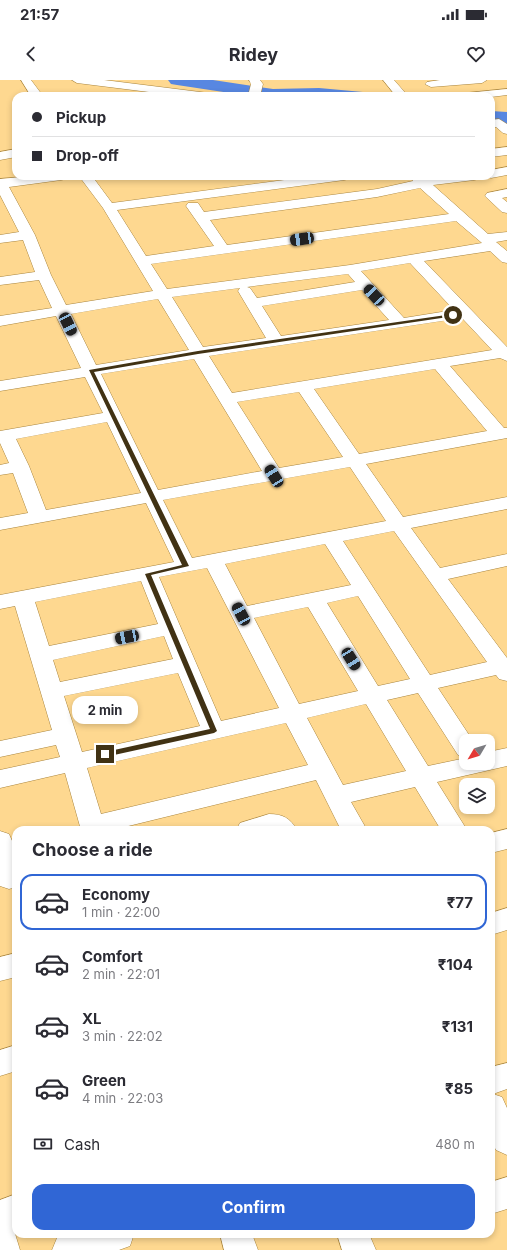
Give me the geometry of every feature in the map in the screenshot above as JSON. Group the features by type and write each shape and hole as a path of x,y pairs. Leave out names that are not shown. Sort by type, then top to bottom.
{"street":[{"path":"26,80 34,92"},
{"path":"76,80 175,92"},
{"path":"388,80 398,92"},
{"path":"429,82 475,80"},
{"path":"254,92 255,82"},
{"path":"429,82 438,92"},
{"path":"495,93 507,92"},
{"path":"495,124 499,123 507,132"},
{"path":"495,134 507,132"},
{"path":"495,152 507,151"},
{"path":"0,156 12,154"},
{"path":"495,173 507,171"},
{"path":"26,180 0,183 28,235 44,275 186,566"},
{"path":"88,180 109,207 274,476"},
{"path":"109,207 310,180"},
{"path":"327,180 344,198"},
{"path":"201,217 377,193 418,180 507,259"},
{"path":"507,193 492,196 507,209"},
{"path":"186,197 224,250"},
{"path":"142,261 460,216"},
{"path":"0,239 28,235"},
{"path":"0,321 62,312 162,294 350,269 489,243 507,236"},
{"path":"413,258 506,354"},
{"path":"350,269 401,323"},
{"path":"0,281 44,275"},
{"path":"240,284 276,341"},
{"path":"252,303 365,285"},
{"path":"0,386 198,353 466,313"},
{"path":"227,399 506,354"},
{"path":"439,364 503,433"},
{"path":"0,778 373,695 505,669 399,525 304,387"},
{"path":"39,518 20,466 3,435 113,416"},
{"path":"0,524 274,476 503,433"},
{"path":"0,470 20,466"},
{"path":"0,602 507,503"},
{"path":"331,538 424,684 459,734"},
{"path":"436,575 507,560"},
{"path":"213,561 352,826"},
{"path":"148,574 214,731"},
{"path":"241,614 363,589"},
{"path":"24,598 93,826"},
{"path":"314,599 452,826"},
{"path":"41,655 171,628"},
{"path":"52,691 185,664"},
{"path":"0,749 66,735"},
{"path":"495,758 507,757"},
{"path":"336,796 421,776 459,765"},
{"path":"102,826 323,770"},
{"path":"262,826 268,824 278,824 280,826"},
{"path":"495,842 507,839"},
{"path":"0,841 8,879"},
{"path":"495,923 507,919"},
{"path":"0,968 12,966"},
{"path":"0,1063 12,1059"},
{"path":"495,1080 507,1076"},
{"path":"495,1115 507,1140"},
{"path":"495,1197 507,1194"},
{"path":"0,1216 12,1212"},
{"path":"0,1234 3,1250"},
{"path":"237,1238 240,1250"},
{"path":"69,1250 115,1240"}],"waterway":[{"path":"177,80 259,92"},
{"path":"495,117 507,118"}],"route":[{"path":"105,754 214,731 148,574 186,566 91,371 198,353 453,315"}]}
